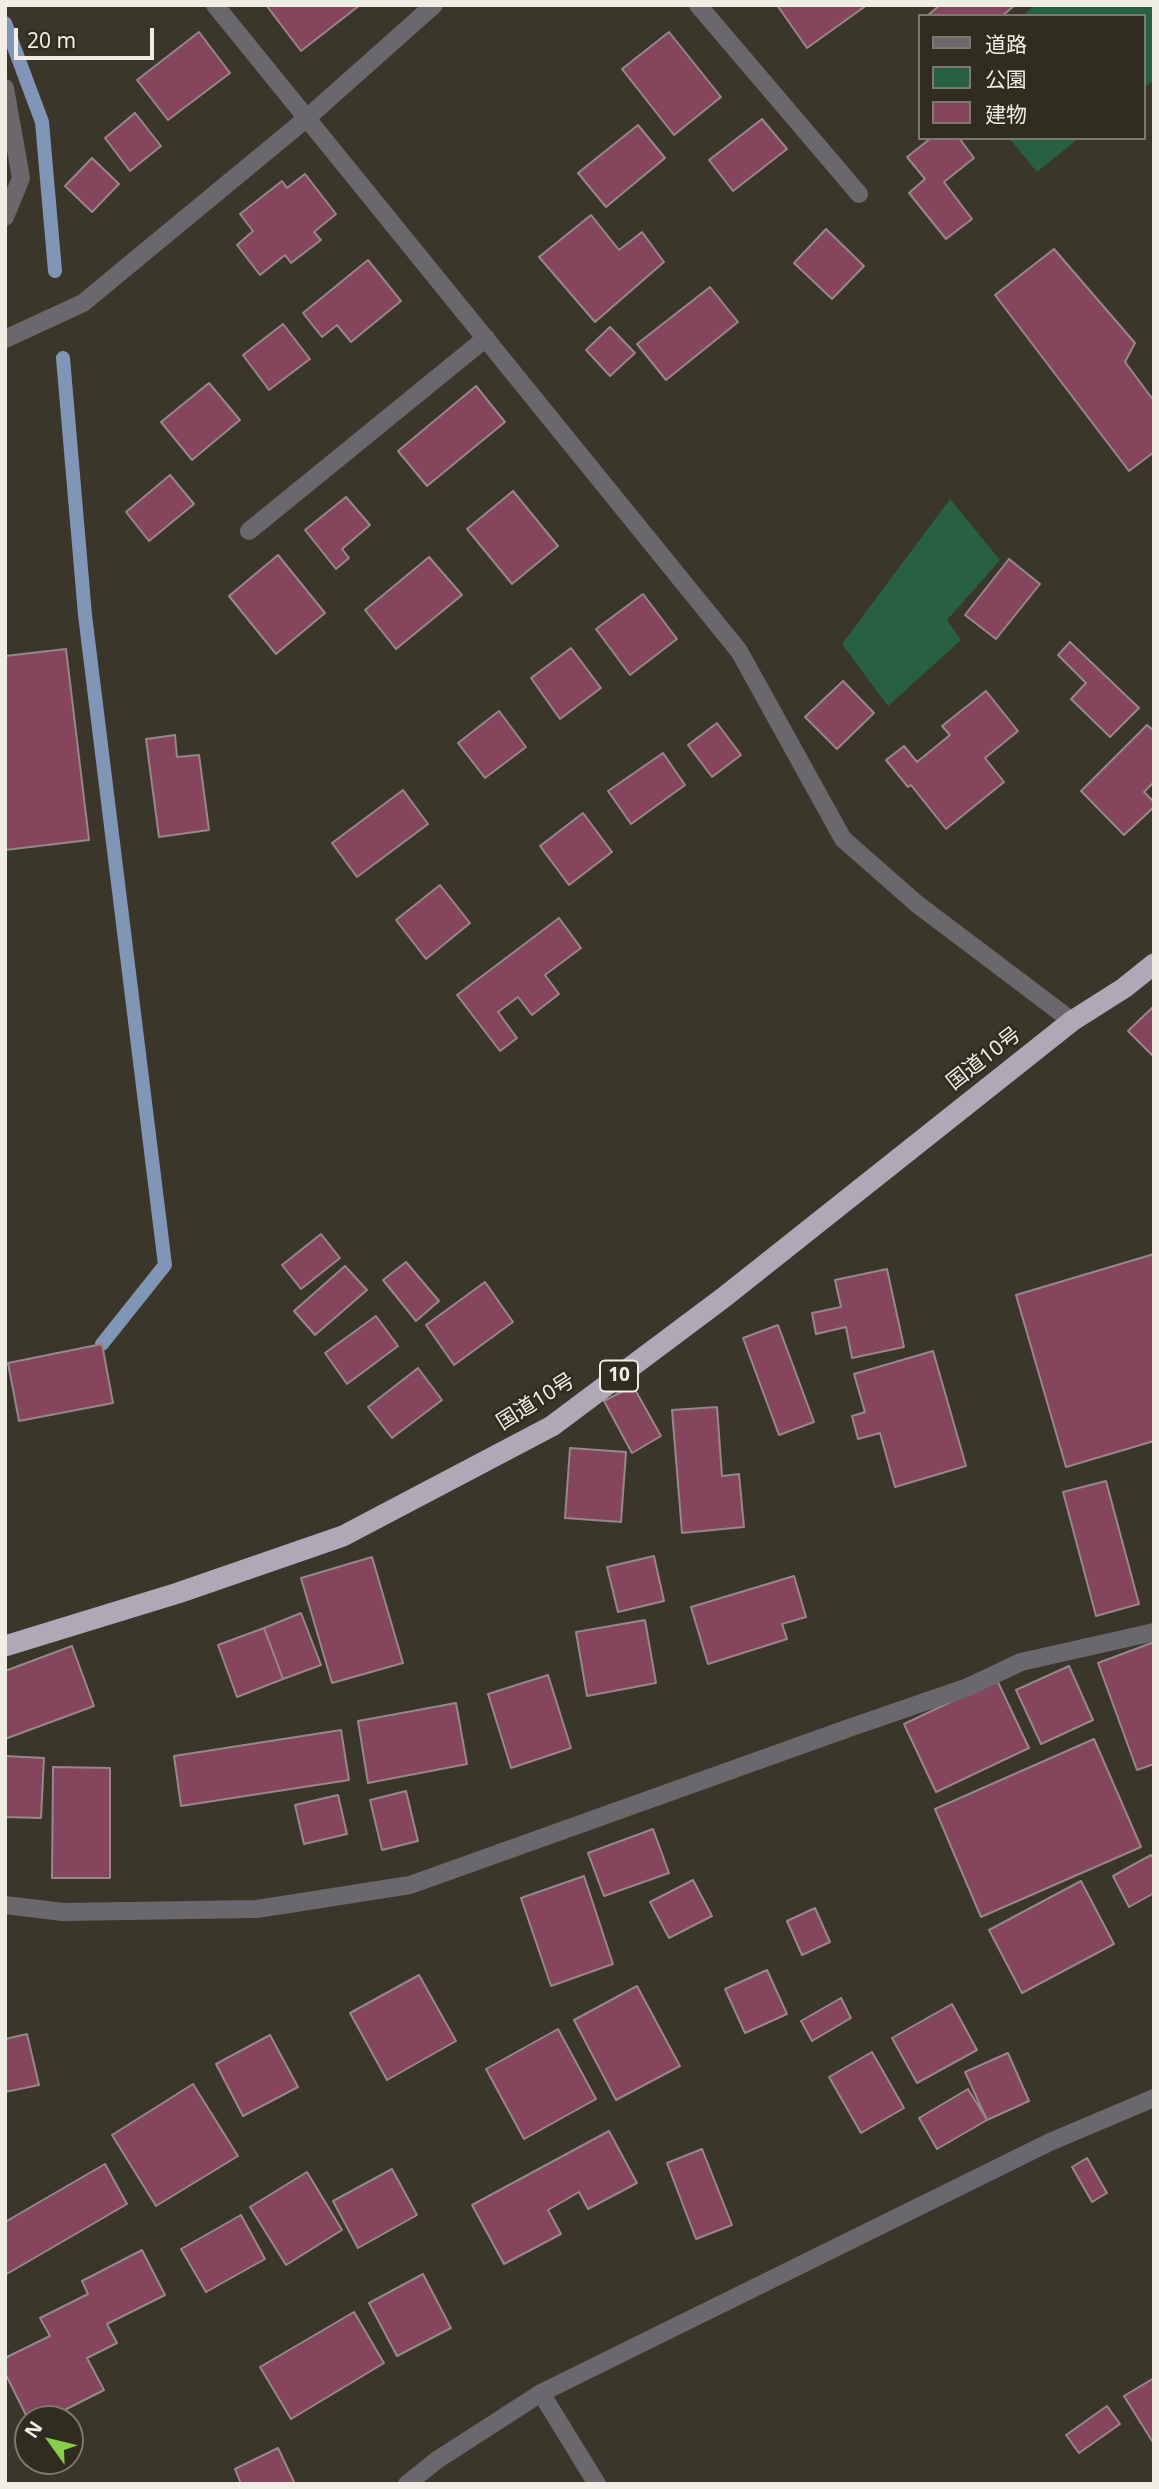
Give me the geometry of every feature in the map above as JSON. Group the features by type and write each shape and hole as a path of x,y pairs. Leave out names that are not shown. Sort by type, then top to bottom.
{"highway":[{"name":"国道10号","path":"5,1646 178,1593 343,1536 552,1426 723,1298 1072,1021 1124,988 1154,964"}],"street":[{"path":"215,5 738,651 843,839 917,904 1072,1021"},
{"path":"5,339 83,303 307,117 434,5"},
{"path":"698,5 859,194"},
{"path":"5,88 21,178 5,217"},
{"path":"248,531 486,338"},
{"path":"5,1905 63,1912 257,1909 410,1885 968,1687 1021,1662 1154,1632"},
{"path":"407,2484 437,2460 541,2393 1050,2142 1154,2098"},
{"path":"541,2393 597,2484"}],"green space":[{"path":"1035,5 1154,5 1154,80 1145,87 1145,14 1024,14"},
{"path":"1011,140 1077,140 1037,172"},
{"path":"950,499 1000,560 947,620 961,640 888,706 842,644"}],"building":[{"path":"266,5 360,5 301,51"},
{"path":"777,5 867,5 807,48"},
{"path":"940,5 1014,5 1004,14 929,14"},
{"path":"199,32 230,73 168,120 137,80"},
{"path":"669,32 721,97 674,135 622,69"},
{"path":"135,113 161,146 130,171 105,138"},
{"path":"762,119 787,149 733,191 709,160"},
{"path":"638,125 665,158 606,207 578,173"},
{"path":"928,140 960,140 974,158 944,182 972,219 946,239 909,193 925,179 907,157"},
{"path":"92,158 119,184 92,212 65,186"},
{"path":"305,174 336,214 314,232 321,240 291,263 285,255 260,275 237,245 253,231 240,214 282,181 287,188"},
{"path":"591,215 619,250 642,232 664,262 595,322 539,257"},
{"path":"826,229 864,266 832,299 794,263"},
{"path":"1054,249 1135,343 1125,362 1154,401 1154,452 1129,471 995,295"},
{"path":"368,260 401,301 351,342 337,325 322,337 303,313"},
{"path":"710,287 738,322 666,380 637,344"},
{"path":"283,324 310,359 269,390 243,355"},
{"path":"610,327 635,353 610,376 586,350"},
{"path":"209,383 240,420 192,460 161,422"},
{"path":"476,386 505,422 427,486 398,451"},
{"path":"170,475 194,504 149,541 126,512"},
{"path":"513,491 558,546 512,584 467,529"},
{"path":"346,497 370,525 342,549 349,558 336,569 305,530"},
{"path":"278,555 325,613 276,654 229,596"},
{"path":"429,557 462,595 396,649 365,610"},
{"path":"1009,559 1040,584 996,639 965,615"},
{"path":"643,594 677,639 630,675 596,629"},
{"path":"1070,642 1139,708 1110,737 1071,699 1086,683 1058,655"},
{"path":"571,648 601,688 560,719 531,678"},
{"path":"66,649 89,840 5,850 5,656"},
{"path":"843,681 874,713 837,749 805,717"},
{"path":"986,691 1018,731 985,758 1004,782 946,829 911,785 908,787 886,760 904,746 917,762 950,735 942,726"},
{"path":"499,711 526,747 485,778 458,743"},
{"path":"717,723 741,755 712,777 688,745"},
{"path":"1147,725 1154,731 1154,782 1144,792 1154,802 1154,807 1124,835 1081,791"},
{"path":"175,735 177,757 199,755 209,830 159,837 146,739"},
{"path":"663,753 685,785 631,824 608,791"},
{"path":"403,790 428,824 357,877 332,843"},
{"path":"583,813 612,852 569,885 540,846"},
{"path":"440,885 470,923 426,959 396,920"},
{"path":"559,918 581,948 545,975 559,994 532,1015 518,997 498,1012 517,1038 500,1051 457,995"},
{"path":"1154,1006 1154,1057 1128,1031"},
{"path":"321,1234 340,1258 301,1289 282,1265"},
{"path":"1154,1254 1154,1441 1066,1467 1016,1295"},
{"path":"406,1262 439,1301 416,1321 383,1280"},
{"path":"345,1266 367,1290 315,1335 294,1311"},
{"path":"887,1269 904,1347 852,1358 846,1327 816,1334 812,1313 841,1307 835,1280"},
{"path":"485,1282 513,1322 454,1365 426,1325"},
{"path":"376,1316 398,1346 347,1384 325,1353"},
{"path":"778,1325 814,1422 779,1435 743,1338"},
{"path":"102,1344 113,1403 19,1421 8,1363"},
{"path":"933,1351 966,1466 895,1487 880,1433 858,1439 852,1416 865,1412 854,1374"},
{"path":"418,1368 442,1400 392,1438 368,1407"},
{"path":"633,1386 661,1436 632,1453 604,1401"},
{"path":"717,1407 722,1476 739,1474 744,1527 682,1533 672,1410"},
{"path":"570,1448 626,1452 621,1522 565,1518"},
{"path":"1106,1481 1139,1604 1096,1616 1063,1492"},
{"path":"654,1556 664,1601 618,1612 607,1567"},
{"path":"372,1557 403,1663 332,1683 301,1578"},
{"path":"794,1576 806,1617 782,1624 787,1639 708,1664 691,1607"},
{"path":"301,1613 321,1665 283,1679 264,1628"},
{"path":"645,1620 656,1683 587,1696 576,1632"},
{"path":"264,1628 283,1679 237,1697 218,1645"},
{"path":"1154,1642 1154,1764 1137,1770 1098,1663"},
{"path":"72,1646 94,1706 5,1739 5,1671"},
{"path":"1069,1666 1093,1720 1041,1744 1016,1690"},
{"path":"548,1675 571,1748 511,1768 488,1694"},
{"path":"997,1680 1029,1748 936,1792 904,1724"},
{"path":"456,1703 467,1764 368,1783 358,1721"},
{"path":"341,1730 349,1780 181,1806 174,1756"},
{"path":"1094,1739 1141,1847 981,1917 935,1809"},
{"path":"5,1756 44,1758 41,1818 5,1817"},
{"path":"53,1767 110,1768 110,1878 52,1878"},
{"path":"406,1791 418,1841 382,1850 370,1800"},
{"path":"338,1795 347,1834 304,1844 295,1805"},
{"path":"653,1829 669,1873 604,1896 588,1853"},
{"path":"1151,1855 1154,1859 1154,1893 1129,1907 1113,1876"},
{"path":"584,1876 613,1964 551,1986 521,1898"},
{"path":"693,1880 712,1916 669,1938 650,1902"},
{"path":"1081,1881 1114,1944 1022,1993 989,1930"},
{"path":"815,1908 830,1942 802,1955 787,1921"},
{"path":"767,1970 787,2014 745,2033 725,1989"},
{"path":"419,1975 456,2041 387,2080 350,2013"},
{"path":"637,1986 680,2066 616,2100 574,2020"},
{"path":"841,1998 851,2018 812,2041 801,2021"},
{"path":"952,2004 977,2050 917,2083 892,2038"},
{"path":"558,2029 596,2099 524,2139 486,2069"},
{"path":"27,2034 39,2085 5,2092 5,2039"},
{"path":"270,2035 298,2087 243,2116 216,2064"},
{"path":"872,2052 904,2108 861,2133 829,2077"},
{"path":"1008,2053 1029,2101 987,2120 965,2072"},
{"path":"193,2084 238,2156 156,2206 112,2135"},
{"path":"968,2089 987,2120 937,2149 919,2118"},
{"path":"609,2131 637,2183 588,2209 579,2192 548,2210 561,2234 504,2264 472,2205"},
{"path":"702,2149 732,2225 696,2239 667,2163"},
{"path":"1087,2158 1107,2193 1092,2202 1072,2167"},
{"path":"105,2164 127,2204 5,2275 5,2222"},
{"path":"392,2169 417,2215 358,2248 333,2201"},
{"path":"307,2172 342,2230 286,2265 250,2207"},
{"path":"241,2215 265,2259 206,2292 181,2249"},
{"path":"142,2250 165,2295 107,2324 117,2343 87,2358 104,2390 75,2405 21,2405 5,2373 5,2358 50,2336 40,2318 88,2294 82,2281"},
{"path":"423,2274 451,2328 397,2356 369,2303"},
{"path":"354,2312 384,2363 291,2419 260,2367"},
{"path":"1154,2378 1154,2444 1124,2396"},
{"path":"1107,2406 1120,2424 1079,2453 1066,2435"},
{"path":"278,2448 295,2484 241,2484 235,2469"}],"waterway":[{"path":"5,23 42,122 55,271"},
{"path":"63,358 85,615 165,1265 102,1344"}]}
